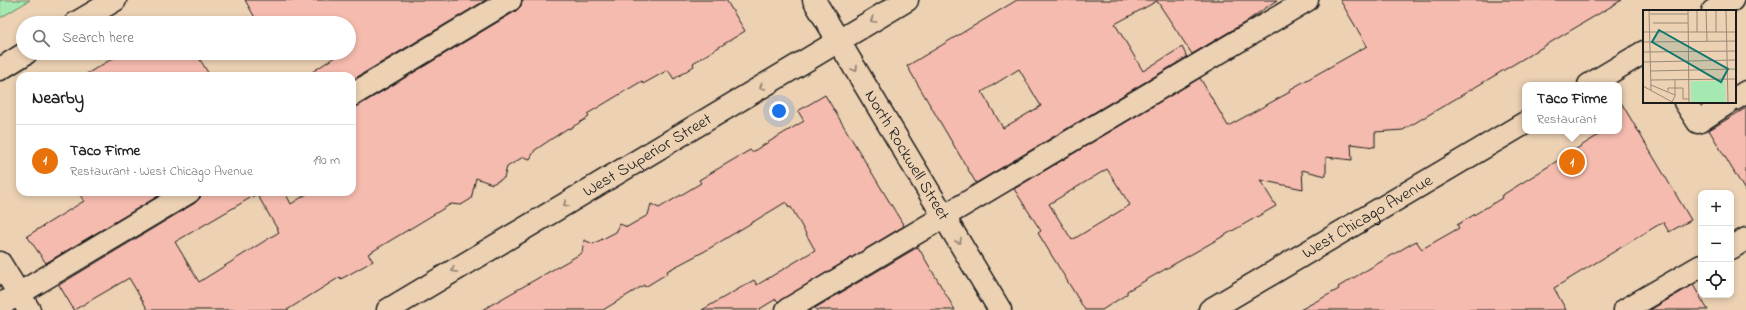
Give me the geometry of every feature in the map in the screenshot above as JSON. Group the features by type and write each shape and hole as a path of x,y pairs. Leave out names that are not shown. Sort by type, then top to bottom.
{"street":[{"path":"88,16 115,0"},
{"path":"356,92 510,0"},
{"name":"North Rockwell Street","path":"814,0 1000,310"},
{"name":"West Superior Street","path":"388,310 907,0"},
{"path":"787,310 1306,0"},
{"path":"1715,10 1732,0"},
{"path":"1594,82 1643,53"},
{"path":"0,69 16,59"},
{"path":"1736,97 1746,92"},
{"path":"1687,103 1698,122 1727,103"},
{"name":"West Chicago Avenue","path":"1210,310 1522,125"},
{"path":"0,305 24,302 184,196"},
{"path":"1734,246 1746,239"},
{"path":"0,263 24,302"},
{"path":"1625,310 1698,268"}],"green space":[{"path":"0,0 30,0 0,18"}],"building":[{"path":"245,0 486,0 356,78 356,72 312,72 330,60 356,60 356,16 254,16"},
{"path":"522,0 726,0 745,31 693,63 694,66 674,79 668,70 643,84 642,81 587,114 589,117 569,129 568,128 535,150 530,159 523,157 507,167 504,178 492,184 476,178 471,199 461,205 451,204 368,254 373,261 341,279 340,277 287,310 148,310 129,278 74,310 59,285 195,203 200,196 254,196 175,242 199,282 279,232 258,196 287,196 291,204 304,196 356,196 356,106 516,11 521,6"},
{"path":"1017,0 1277,0 1244,23 1192,54 1157,1 1115,24 1143,71 1182,47 1187,57 976,183 907,66","holes":["1019,69 1041,106 1003,128 982,92"]},
{"path":"1340,0 1622,0 1403,130 1375,132 1375,147 1351,144 1352,160 1326,157 1326,176 1302,170 1303,189 1260,180 1276,206 1127,291 1127,294 1102,310 1085,310 1038,233 1041,231 1014,189 1200,78 1228,126 1290,92 1289,90 1367,46","holes":["1107,169 1130,205 1072,240 1049,204"]},
{"path":"110,60 200,60 208,72 90,72"},
{"path":"825,95 904,226 778,302 776,299 758,310 702,310 754,280 757,285 815,250 791,207 789,208 786,202 705,251 667,271 668,273 645,287 644,285 603,310 482,310 582,253 584,240 593,244 616,232 620,224 627,227 648,215 651,204 659,208 701,183 699,180 750,150 752,152 804,121 798,111"},
{"path":"1622,104 1691,220 1669,232 1663,222 1554,288 1566,310 1300,310 1339,289 1338,287 1416,241 1422,249 1459,228 1457,225 1502,198 1501,196 1600,134 1622,134"},
{"path":"1746,108 1746,192 1709,130"},
{"path":"81,196 158,196 46,263 27,236 84,201"},
{"path":"918,247 955,310 816,310 815,308"},
{"path":"1693,285 1698,293 1698,298 1701,298 1708,310 1650,310"}],"place":[{"name":"Taco Firme","path":"1572,162"}]}
